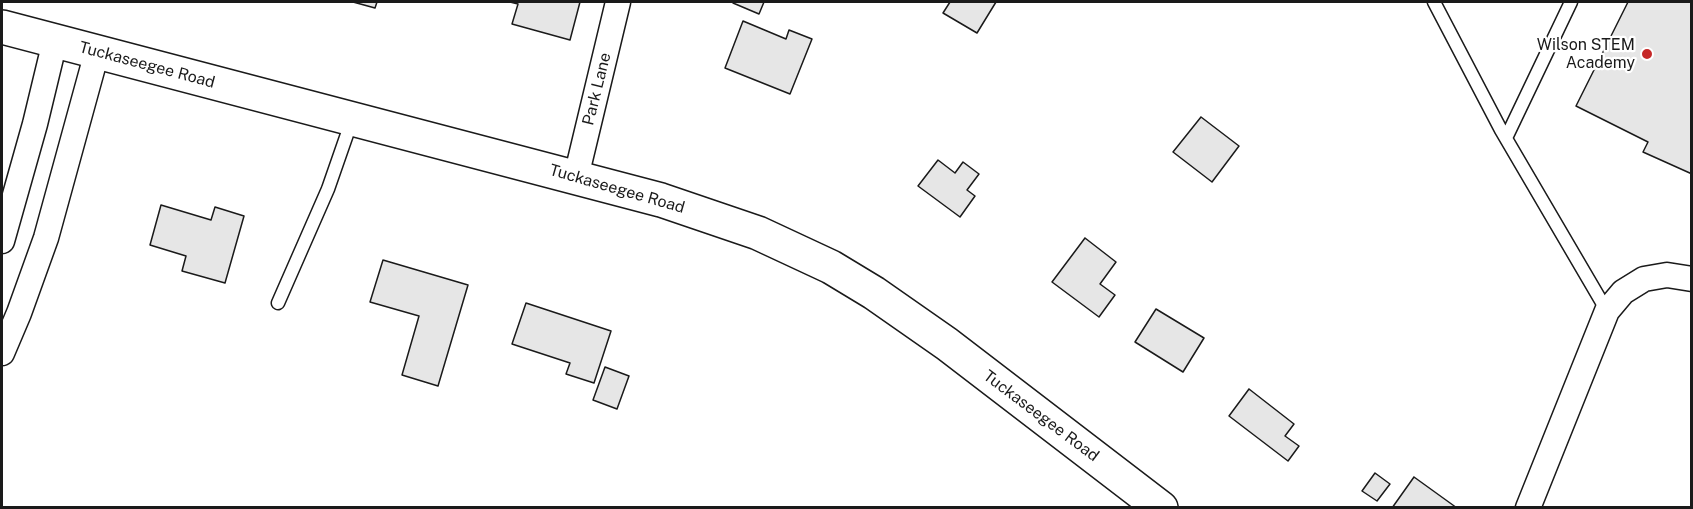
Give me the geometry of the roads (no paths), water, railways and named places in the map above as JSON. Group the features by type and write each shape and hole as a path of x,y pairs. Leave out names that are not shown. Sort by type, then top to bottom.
{"street":[{"name":"Park Lane","path":"576,177 618,2"},
{"name":"Tuckaseegee Road","path":"2,27 661,200 758,233 831,267 874,293 947,344 1161,507"},
{"path":"2,241 35,124 55,41"},
{"path":"2,353 46,238 98,52"},
{"path":"1528,507 1607,311 1623,292 1644,279 1667,275 1692,279"}],"lane":[{"path":"1434,2 1506,138 1607,311"},
{"path":"1506,138 1571,2"},
{"path":"278,303 328,189 352,119"}],"place":[{"name":"Wilson STEM Academy","path":"1647,54"}]}
